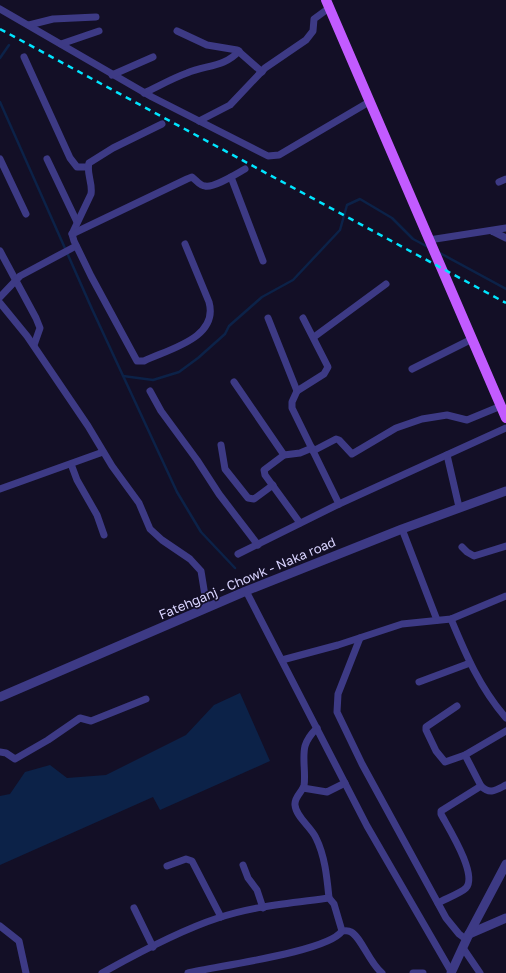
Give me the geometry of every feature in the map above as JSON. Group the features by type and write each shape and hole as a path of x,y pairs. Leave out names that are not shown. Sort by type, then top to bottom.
{"main road":[{"path":"327,4 506,418"}],"street":[{"path":"199,121 234,102 262,72 310,36 314,27 314,18 327,4"},
{"path":"0,9 144,93 268,156 274,156 369,102"},
{"path":"29,25 53,19 96,17"},
{"path":"61,44 99,31"},
{"path":"177,31 207,45 232,48 239,51 262,72"},
{"path":"144,93 185,73 224,63 233,58 239,51"},
{"path":"24,57 70,158 77,167 88,167"},
{"path":"112,75 153,57"},
{"path":"162,124 92,160 88,167 92,188 72,234 70,249 134,359 141,362 195,338 206,328 209,322 210,306 185,244"},
{"path":"0,159 26,214"},
{"path":"47,159 77,222"},
{"path":"72,234 192,177 202,186 206,187 231,177 245,169"},
{"path":"231,177 263,261"},
{"path":"430,243 506,228"},
{"path":"492,231 506,238"},
{"path":"0,298 16,280 25,273 70,249"},
{"path":"0,251 40,328 34,345"},
{"path":"314,337 386,284"},
{"path":"0,303 34,345 122,482 139,503 155,534 190,559 201,571 207,608"},
{"path":"268,318 297,391"},
{"path":"303,318 328,367 327,371 297,391 292,402 292,408 339,504"},
{"path":"412,369 472,338"},
{"path":"234,382 284,454"},
{"path":"150,391 161,412 193,454 219,494 258,545"},
{"path":"300,523 265,475 264,470 284,454 300,453 312,450 336,439 339,440 352,454 396,428 411,422 437,415 447,415 467,420 501,406"},
{"path":"238,554 339,504 506,428"},
{"path":"221,445 225,469 248,498 254,499 273,485"},
{"path":"0,489 104,452"},
{"path":"447,455 459,508"},
{"path":"71,464 77,480 97,515 104,535"},
{"name":"Fatehganj - Chowk - Naka road","path":"0,697 246,591 402,529 506,491"},
{"path":"402,529 437,620"},
{"path":"462,547 466,552 474,556 506,546"},
{"path":"246,591 371,833 452,973"},
{"path":"282,660 360,638 402,624 451,619 506,596"},
{"path":"451,619 470,663 485,691 504,714"},
{"path":"360,638 338,694 337,712 362,764 438,903 454,928 466,941 480,973"},
{"path":"419,682 470,663"},
{"path":"0,752 6,753 15,759 48,740 80,718 92,721 146,699"},
{"path":"457,706 426,726 426,730 436,751 445,762 449,762 465,755 506,731"},
{"path":"188,973 285,954 328,941 339,936 342,931 334,904 329,898 327,876 319,845 310,828 297,812 295,805 295,801 303,788 306,768 305,746 317,728"},
{"path":"465,755 481,786 488,792 492,792 506,786"},
{"path":"303,788 328,792 345,783"},
{"path":"438,903 462,891 468,884 470,878 463,858 441,814 441,811 481,786"},
{"path":"167,866 186,859 192,861 221,917"},
{"path":"243,865 248,878 257,890 263,908"},
{"path":"452,973 466,941 506,865"},
{"path":"102,973 153,947 221,917 263,908 329,898"},
{"path":"134,908 153,947"},
{"path":"466,941 506,918"},
{"path":"0,926 19,941 26,973"},
{"path":"342,931 350,931 354,934 370,959 382,973"},
{"path":"413,973 423,973"}],"water":[{"path":"240,693 270,761 160,810 153,797 0,865 0,796 10,794 25,772 50,765 67,778 106,775 186,735 214,705"}],"waterway":[{"path":"0,58 9,45"},
{"path":"0,102 92,309 177,492 201,532 235,568"},
{"path":"123,376 153,380 179,372 198,358 225,334 229,326 262,297 293,280 340,230 347,205 360,199 392,218 413,239 428,247"},
{"path":"438,252 506,289"}],"railway":[{"path":"0,29 506,303"}]}
